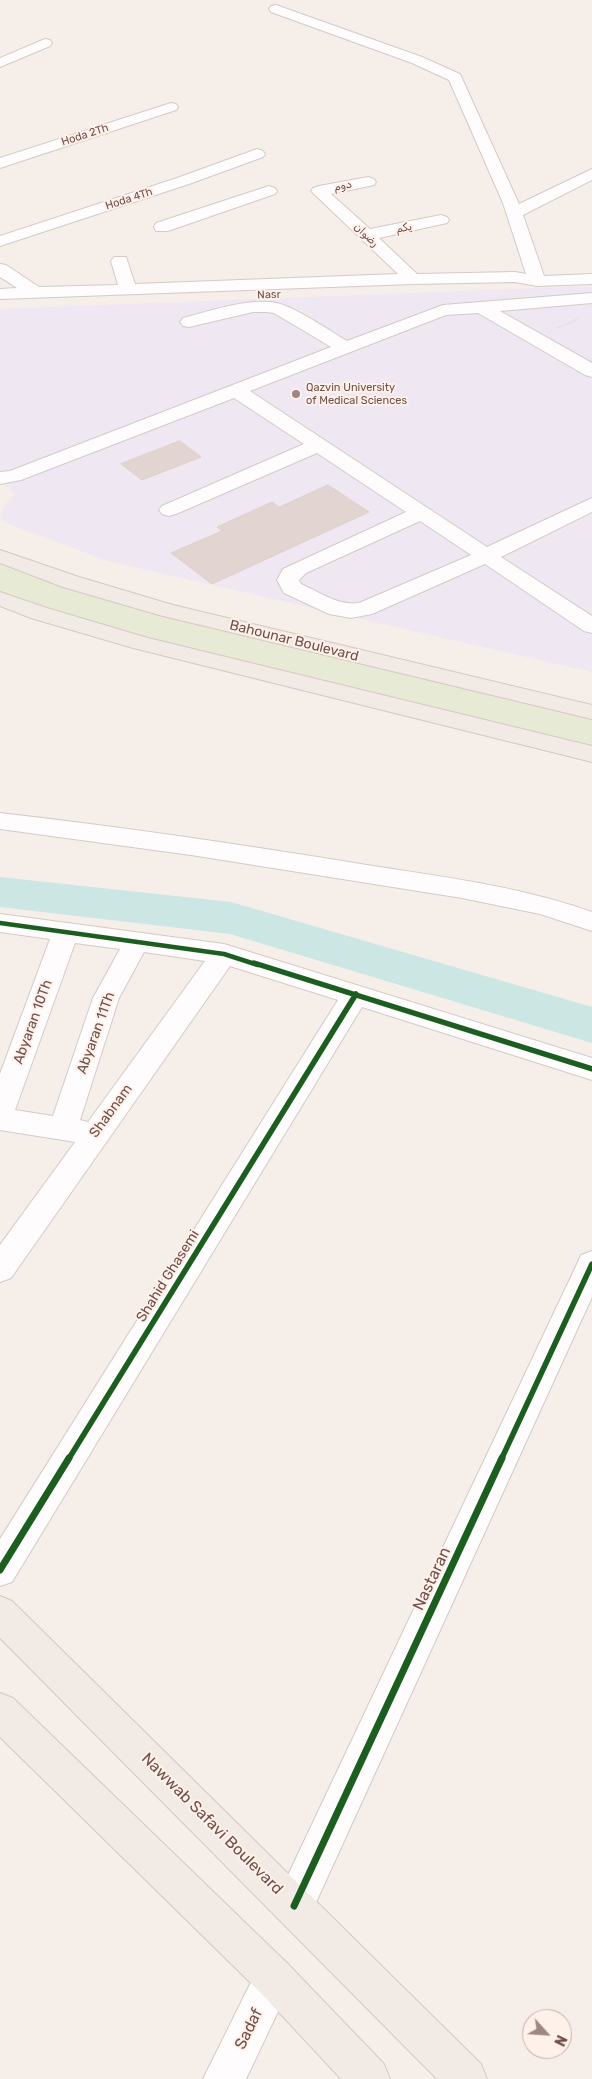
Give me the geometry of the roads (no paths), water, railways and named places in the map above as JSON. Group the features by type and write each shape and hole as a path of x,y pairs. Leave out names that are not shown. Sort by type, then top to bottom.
{"main road":[{"name":"Bahounar Boulevard","path":"0,556 72,582 167,610 592,712"},
{"path":"0,598 39,613 141,643 592,754"},
{"name":"Nawwab Safavi Boulevard","path":"0,1613 466,2079"},
{"path":"0,1711 274,1978 369,2079"}],"street":[{"path":"276,9 417,60 455,77 514,212 537,281"},
{"path":"0,63 45,43"},
{"name":"Hoda 2Th","path":"0,163 171,107"},
{"name":"Hoda 4Th","path":"0,241 183,181 257,154"},
{"path":"514,212 592,174"},
{"path":"183,181 218,207"},
{"name":"دوم","path":"319,191 368,182"},
{"path":"162,227 269,191"},
{"name":"رضوان","path":"319,191 413,279"},
{"name":"یکم","path":"367,235 440,220"},
{"path":"120,262 128,290"},
{"path":"0,268 34,292"},
{"name":"Nasr","path":"0,294 413,279 515,277 537,281 592,279"},
{"name":"Nasr","path":"0,305 518,286 537,281"},
{"path":"5,481 443,310 592,298"},
{"path":"479,306 592,371"},
{"path":"189,322 253,307 280,309 346,348"},
{"path":"235,390 592,626"},
{"path":"169,510 318,445"},
{"path":"421,513 299,569 291,574 288,580 292,588 337,609 351,612 364,610 486,556 592,504"},
{"path":"0,821 309,864 501,896 575,915 592,922"},
{"path":"1,926 66,931 224,954 592,1068"},
{"name":"Abyaran 10Th","path":"0,1112 66,931"},
{"name":"Abyaran 11Th","path":"63,1129 106,998 137,941"},
{"name":"Shabnam","path":"0,1269 94,1134 224,954"},
{"name":"Shahid Ghasemi","path":"0,1570 356,994"},
{"path":"0,1119 94,1134"},
{"name":"Nastaran","path":"294,1906 592,1264"},
{"name":"Sadaf","path":"224,2079 274,1978"}],"waterway":[{"path":"0,892 231,918 592,1025"}],"place":[{"name":"Qazvin University of Medical Sciences","path":"296,394"}]}
